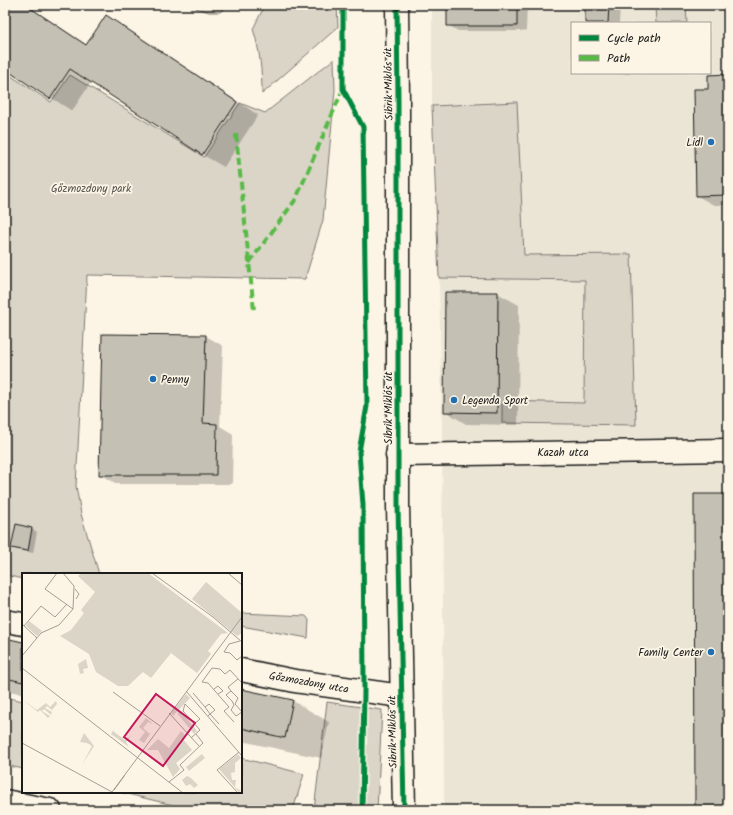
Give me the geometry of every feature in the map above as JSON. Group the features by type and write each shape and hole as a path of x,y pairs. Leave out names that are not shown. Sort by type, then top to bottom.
{"street":[{"name":"Sibrik Miklós út","path":"397,5 397,455 404,810"},
{"name":"Kazah utca","path":"397,455 728,450"},
{"path":"5,620 22,624"},
{"name":"Gőzmozdony utca","path":"242,670 296,681 401,696"},
{"path":"5,801 50,810"}],"shaded area":[{"path":"432,5 728,5 728,810 444,810 442,422 439,278 432,106"}],"green space":[{"path":"197,5 229,5 220,12 209,12 196,8"},
{"path":"265,5 337,5 338,27 262,94 260,61 253,29"},
{"path":"655,5 686,5 687,22 656,22"},
{"name":"Gőzmozdony park","path":"334,59 335,90 323,220 305,279 87,275 76,486 81,514 99,573 22,573 22,579 5,575 5,72 51,102 70,75 204,157 240,103 265,113"},
{"path":"517,102 524,255 631,254 636,425 502,423 502,401 584,403 585,280 439,278 432,106"},
{"path":"242,613 306,616 309,620 308,638 242,626"},
{"path":"5,697 22,701 22,769 5,765"},
{"path":"327,702 382,710 377,810 314,810"},
{"path":"242,758 304,774 293,810 194,810 123,793 242,793"}],"building":[{"path":"5,5 26,5 86,45 106,15 237,102 202,155 70,69 50,99 5,69"},
{"path":"447,5 517,5 517,26 447,26"},
{"path":"585,5 609,5 608,22 585,22"},
{"name":"Lidl","path":"728,74 728,195 696,196 694,89 708,89 708,75"},
{"path":"445,292 498,292 497,413 444,412"},
{"name":"Penny","path":"102,334 206,335 203,423 217,424 216,475 99,475"},
{"name":"Family Center","path":"694,494 728,494 728,810 695,810"},
{"path":"16,524 32,528 28,551 11,548"},
{"path":"5,638 22,642 22,682 5,678"},
{"path":"242,689 293,700 285,738 242,728"}],"marked path":[{"path":"249,263 296,199 343,89"},
{"path":"236,134 254,311"}],"cycle path":[{"path":"343,5 343,89 363,127 367,406 359,452 363,505 364,690 362,810"},
{"path":"397,5 398,505 404,810"}],"place":[{"name":"Lidl","path":"711,142"},
{"name":"Penny","path":"153,379"},
{"name":"Legenda Sport","path":"454,400"},
{"name":"Family Center","path":"711,652"}]}
